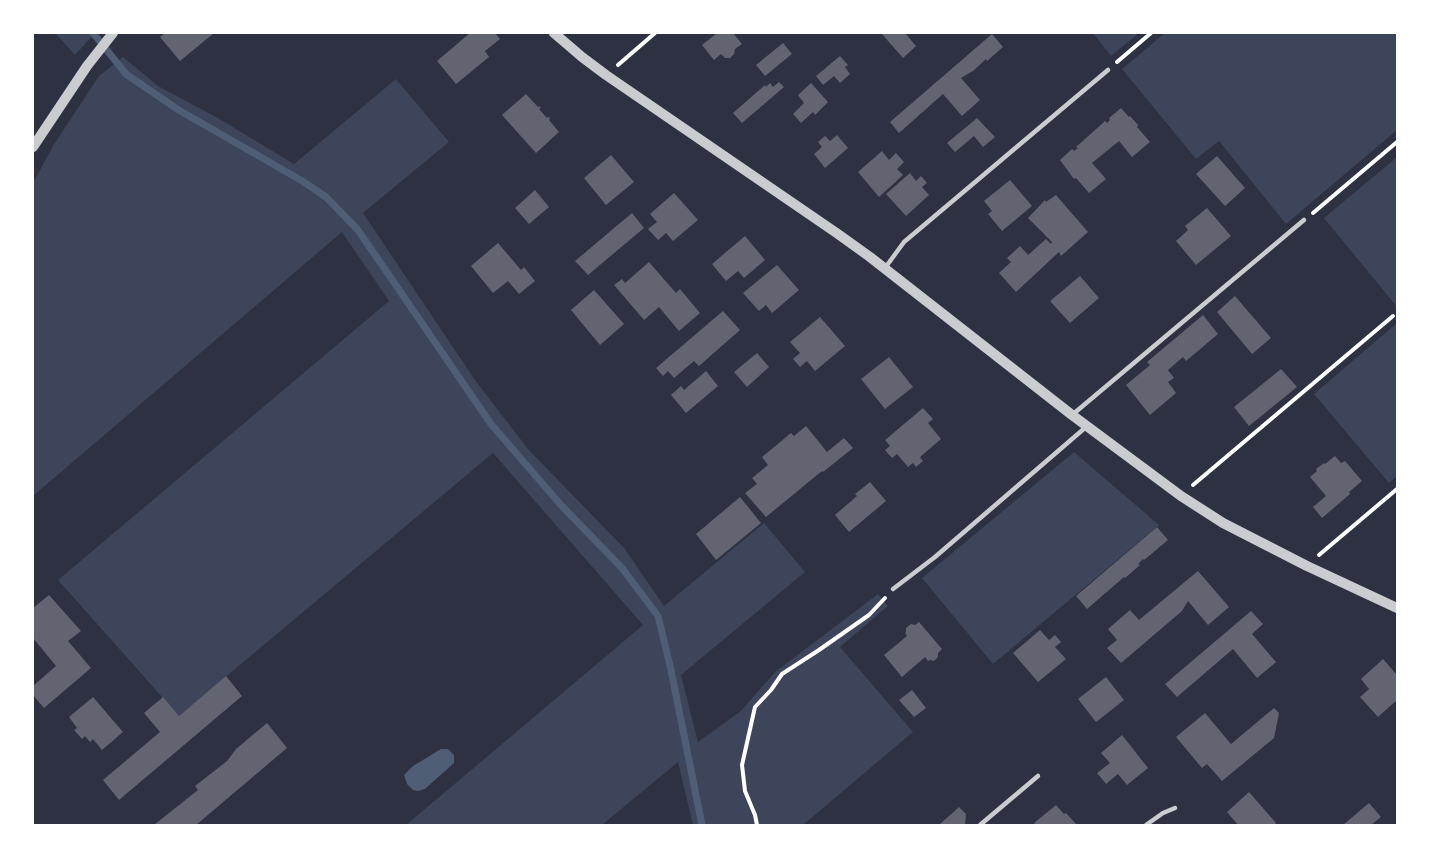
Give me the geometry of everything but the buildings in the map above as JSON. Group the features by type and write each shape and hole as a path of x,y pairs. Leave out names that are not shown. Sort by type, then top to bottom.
{"street":[{"path":"33,147 87,66 113,33"},
{"path":"554,33 606,75 885,268 1072,415 1181,496 1223,523 1397,608"}],"lane":[{"path":"885,268 904,242 1108,70"},
{"path":"1072,415 1304,220"},
{"path":"893,589 934,557 1088,425"},
{"path":"980,825 1038,776"},
{"path":"1146,825 1175,808"}],"path":[{"path":"606,75 655,33"},
{"path":"1108,70 1151,33"},
{"path":"1304,220 1397,142"},
{"path":"1181,496 1393,316"},
{"path":"1307,566 1397,489"},
{"path":"757,825 756,815 745,791 742,765 755,706 771,690 782,674 869,615 893,589"}],"shaded area":[{"path":"57,33 95,33 75,55"},
{"path":"1093,33 1139,33 1111,56"},
{"path":"1165,33 1397,33 1397,130 1286,224 1219,141 1196,159 1122,69"},
{"path":"123,57 158,86 218,118 294,164 396,79 449,142 363,213 475,380 528,449 625,549 664,606 764,523 805,572 681,675 698,742 741,711 775,672 878,594 888,606 840,647 913,732 803,825 693,825 678,762 602,825 406,825 643,625 493,453 179,716 58,580 389,301 342,232 33,496 33,183 53,146 99,76"},
{"path":"1397,157 1397,307 1324,218"},
{"path":"1397,323 1397,476 1389,483 1314,394"},
{"path":"1074,452 1159,525 993,664 922,578"},
{"path":"441,749 448,749 454,755 454,763 425,789 413,790 407,784 404,775 413,766"}],"waterway":[{"path":"93,33 126,74 177,109 326,197 358,230 491,424 560,504 622,568 658,616 702,825"}]}
